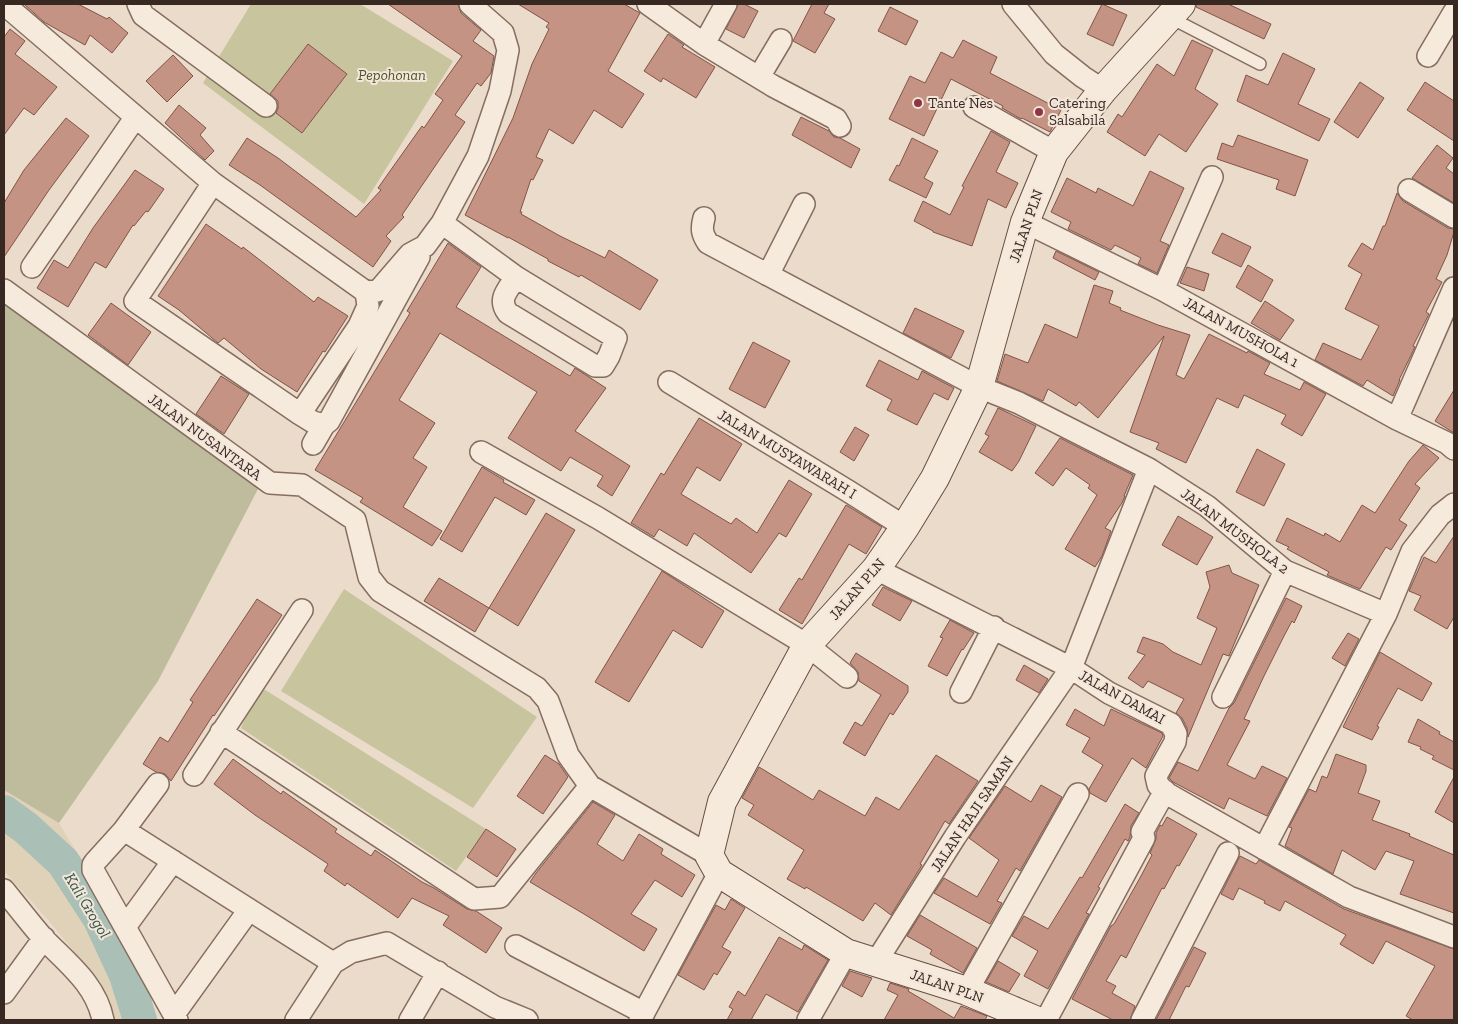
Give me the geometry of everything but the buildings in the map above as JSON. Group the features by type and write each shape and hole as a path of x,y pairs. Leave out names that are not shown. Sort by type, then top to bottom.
{"street":[{"path":"4,4 214,184 367,299 383,322"},
{"path":"138,4 143,15 266,106"},
{"path":"312,444 324,425 329,421 425,246 442,223 478,156 500,91 508,50 503,33 470,4"},
{"path":"648,4 704,44 759,77 836,119 840,126"},
{"path":"704,44 726,4"},
{"path":"1013,4 1054,54 1103,90"},
{"name":"JALAN PLN","path":"1020,1017 967,991 846,953 714,864 722,802 807,645 876,568 905,527 935,478 979,387 1025,222 1054,152 1103,90 1175,10"},
{"path":"1428,56 1454,12"},
{"path":"759,77 781,40"},
{"path":"974,107 1054,152"},
{"path":"32,267 136,118"},
{"path":"1163,290 1212,178"},
{"path":"214,184 135,301 300,414 313,422 324,425"},
{"path":"1409,190 1454,217"},
{"path":"768,276 804,204"},
{"name":"JALAN MUSHOLA 2","path":"704,218 702,228 708,243 979,387 1019,403 1149,469 1207,506 1285,572 1386,614"},
{"name":"JALAN MUSHOLA 1","path":"1025,222 1163,290 1397,419 1447,443 1454,449"},
{"path":"442,223 516,277 616,338 603,366 595,366 508,313 502,305 502,300 516,277"},
{"path":"300,414 359,326 367,299 378,291 410,254 425,246"},
{"path":"1397,419 1454,288"},
{"name":"JALAN NUSANTARA","path":"4,290 270,484 302,486 355,520 369,577 380,591 537,688 548,701 568,755 590,786"},
{"name":"JALAN MUSYAWARAH I","path":"669,382 905,527"},
{"path":"481,452 598,518 807,645 847,677"},
{"name":"JALAN HAJI SAMAN","path":"876,962 956,837 1072,668 1149,469"},
{"path":"1264,849 1386,614 1412,550 1440,515 1454,504"},
{"name":"JALAN DAMAI","path":"876,568 1072,668 1109,692 1170,724 1176,734 1175,742 1156,776 1158,785 1165,791"},
{"path":"1223,697 1285,572"},
{"path":"194,775 302,610"},
{"path":"961,692 994,627"},
{"path":"222,732 474,899 500,897 590,786 714,864 642,1017 516,946"},
{"path":"158,784 124,830 93,865 93,870 176,1017 249,910"},
{"path":"1046,1020 1144,838 1142,832 1165,791 1349,897 1454,937"},
{"path":"967,991 1078,794"},
{"path":"124,830 332,963"},
{"path":"1142,1020 1228,853"},
{"path":"126,927 173,861"},
{"path":"4,890 44,938 79,973 98,1016"},
{"path":"4,993 44,938"},
{"path":"296,1020 332,963 350,952 387,943 438,972 491,1014 527,1020"},
{"path":"808,1020 846,953"},
{"path":"410,1020 438,972"}],"lane":[{"path":"1175,10 1260,64"}],"shaded area":[{"path":"4,296 259,487 158,681 59,823 4,790"},
{"path":"4,790 59,823 115,917 151,1020 113,1020 101,984 49,921 4,871"}],"green space":[{"name":"Pepohonan","path":"251,4 360,4 453,61 364,204 203,83","holes":["308,44 347,74 302,133 263,103"]},
{"path":"344,589 537,717 473,808 281,691"},
{"path":"259,686 486,829 456,871 241,728"}],"waterway":[{"name":"Kali Grogol","path":"4,812 26,828 63,862 100,919 126,975 140,1020"}],"place":[{"name":"Tante Nes","path":"918,103"},
{"name":"Catering Salsabila","path":"1039,112"}]}
